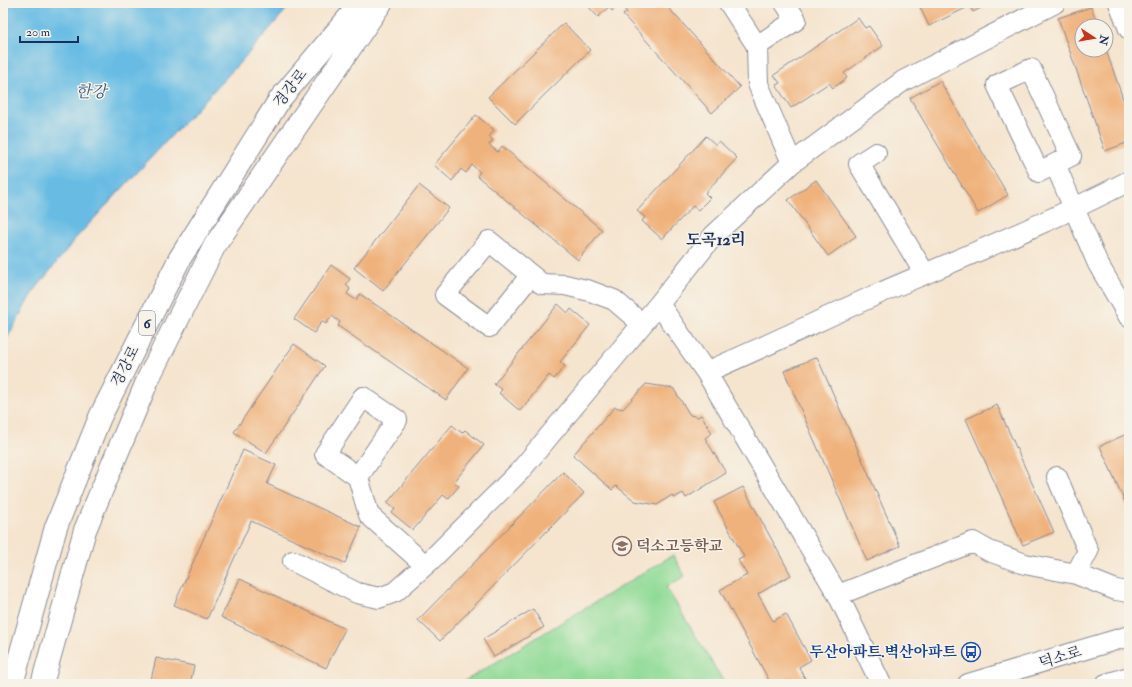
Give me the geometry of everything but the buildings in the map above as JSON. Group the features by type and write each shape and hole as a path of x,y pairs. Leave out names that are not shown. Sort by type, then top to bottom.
{"main road":[{"name":"경강로","path":"12,684 56,526 100,417 180,258 280,99 360,3"},
{"name":"경강로","path":"42,684 85,530 149,377 215,245 381,3"}],"street":[{"path":"729,3 757,46 758,84 792,163"},
{"path":"757,46 796,20 785,3"},
{"path":"293,561 357,593 379,598 395,592 425,565 520,471 659,304 714,235 792,163 903,81 1055,3"},
{"path":"1119,3 1129,29"},
{"path":"1031,69 1070,156 1055,164 1039,172 997,85 1031,69"},
{"path":"876,153 859,164 925,274"},
{"path":"1055,164 1098,264 1129,317"},
{"path":"706,372 1075,209 1129,181"},
{"path":"542,284 531,275 489,327 445,295 489,241 542,284 565,285 590,291 614,300 642,324"},
{"path":"659,304 706,372 838,595 881,684"},
{"path":"1057,477 1088,551 1076,574"},
{"path":"358,478 368,515 425,565"},
{"path":"838,595 973,542 989,551 1025,564 1076,574 1116,590 1129,592"},
{"name":"덕소로","path":"968,684 1129,636"},
{"path":"1106,684 1129,677"}],"green space":[{"path":"673,555 685,576 666,587 725,684 460,684"}],"water":[{"name":"한강","path":"3,3 292,3 246,56 75,239 31,295 3,346"}],"place":[{"name":"덕소고등학교","path":"622,546"},
{"name":"두산아파트.벽산아파트","path":"971,652"}],"district":[{"name":"도곡12리","path":"716,239"}]}
